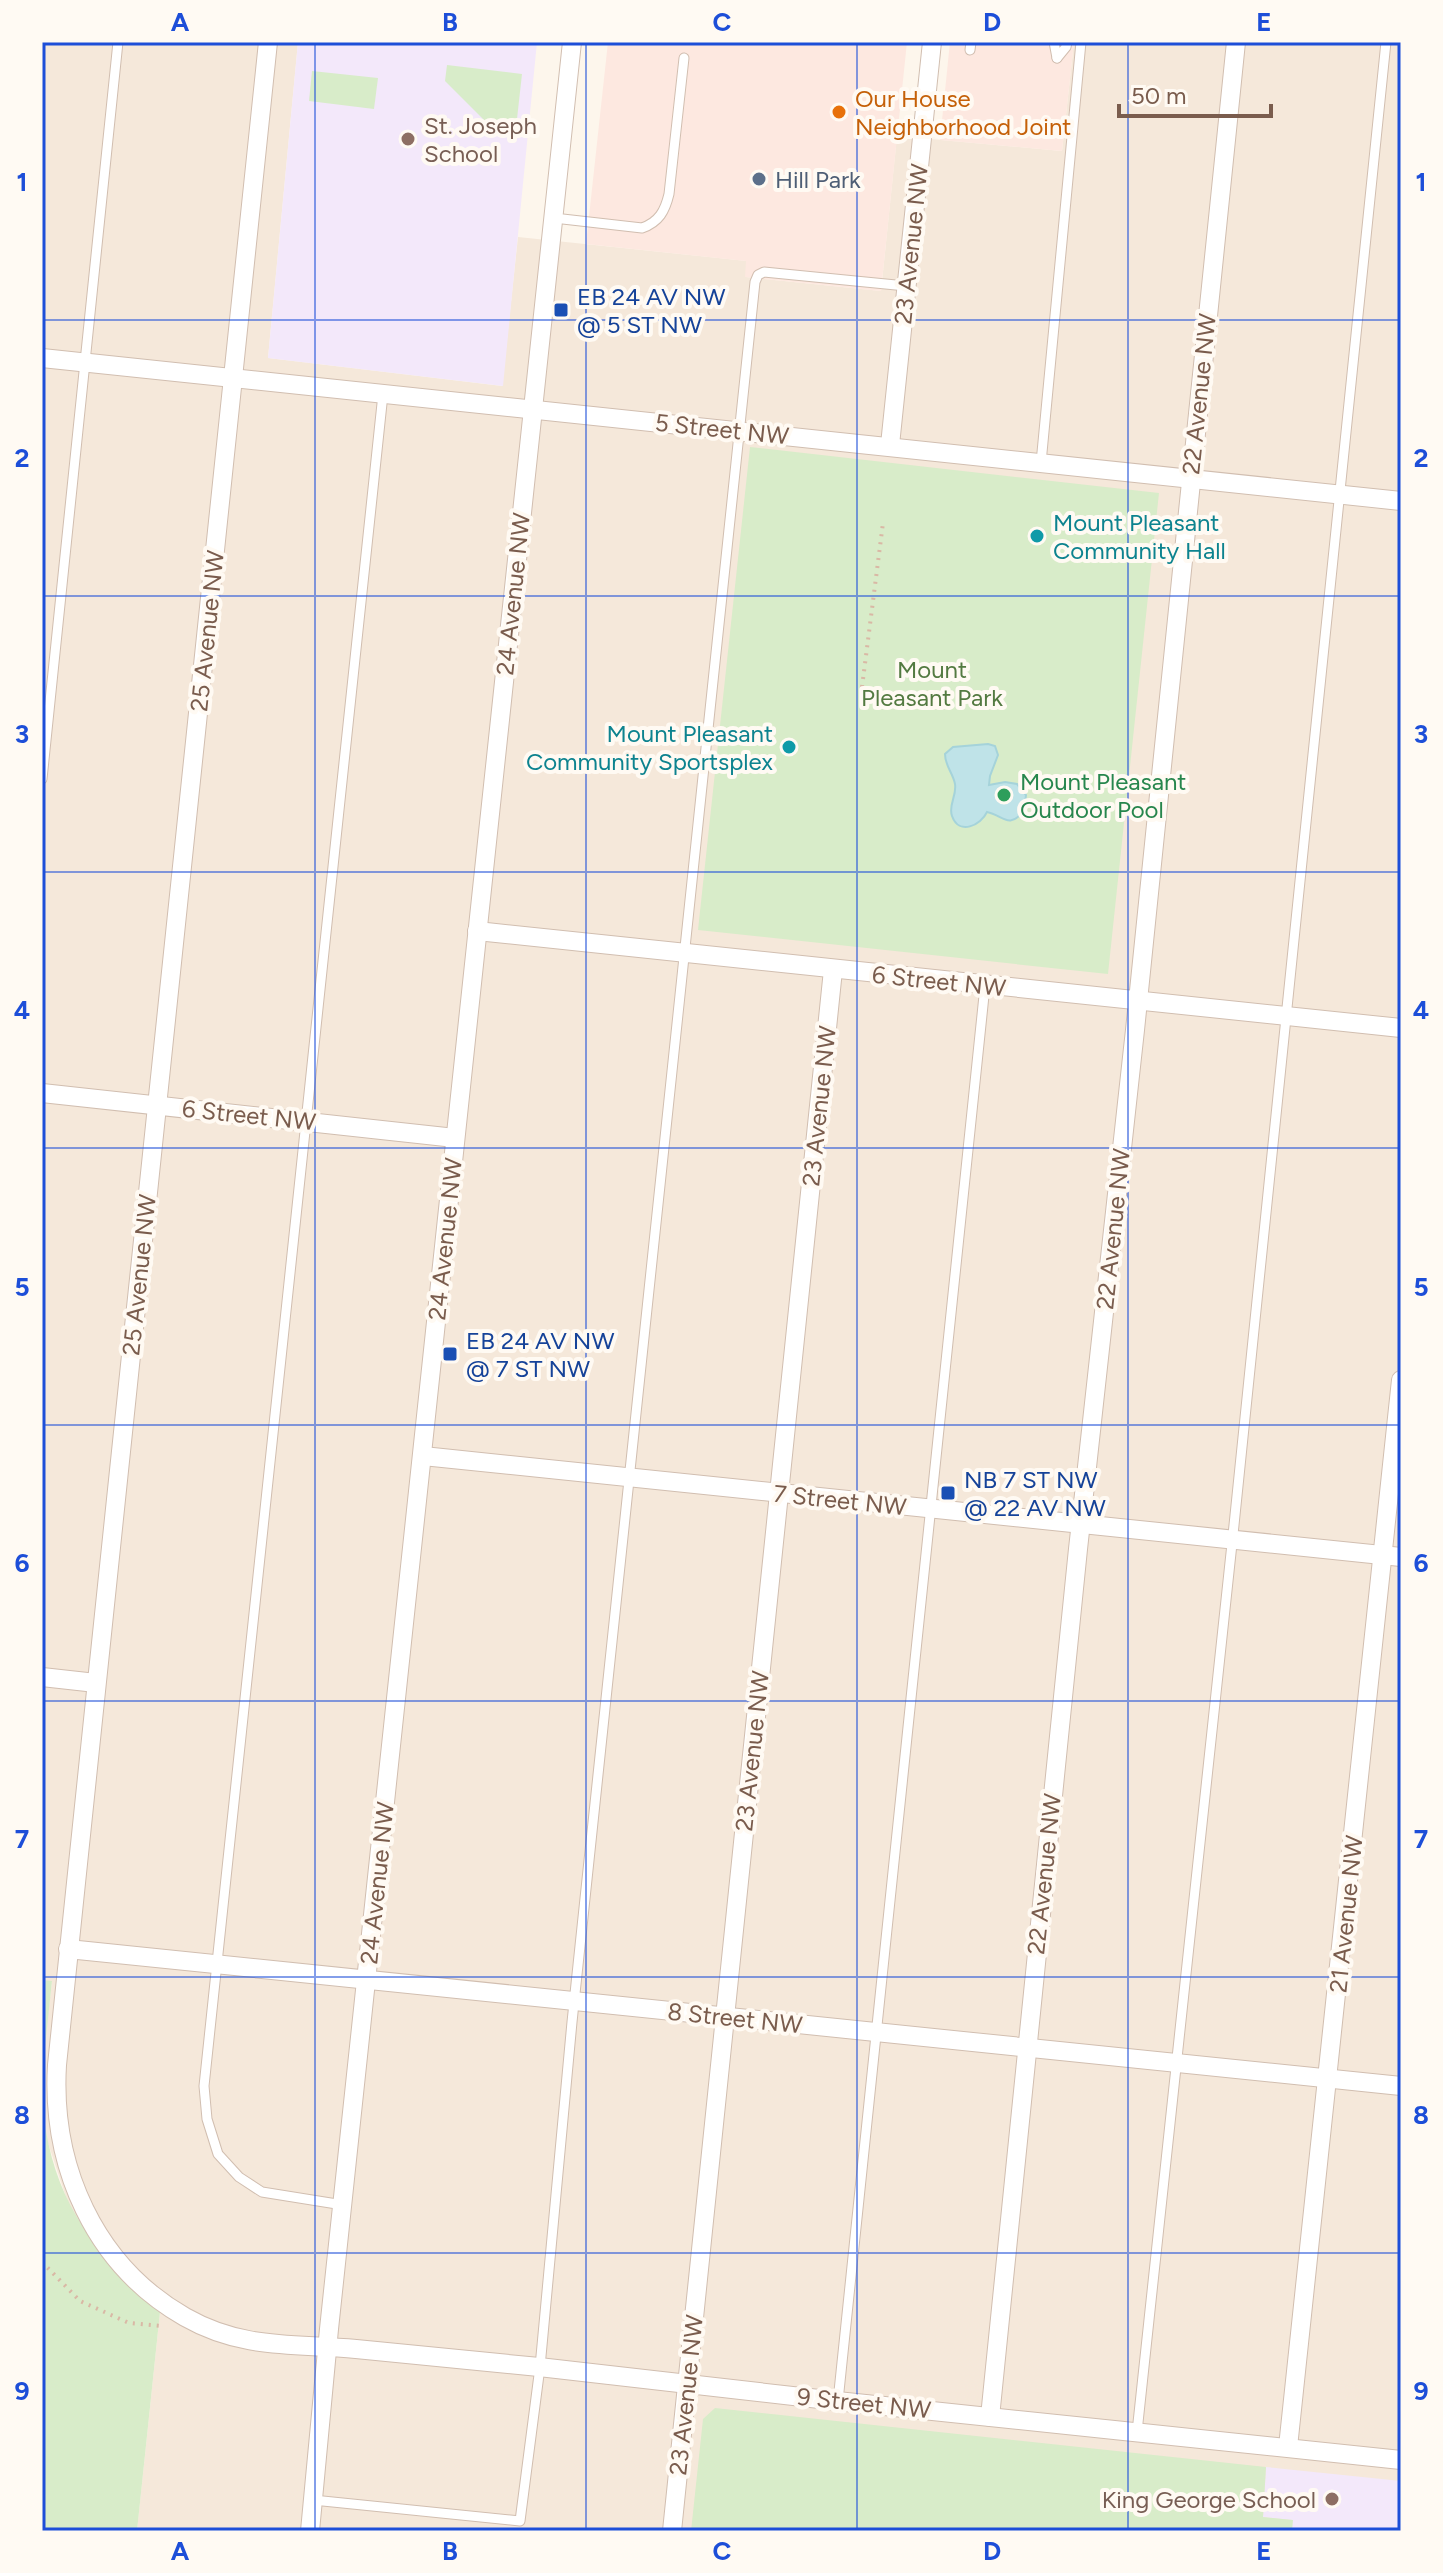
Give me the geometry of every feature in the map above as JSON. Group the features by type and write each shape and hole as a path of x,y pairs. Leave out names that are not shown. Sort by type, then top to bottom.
{"street":[{"name":"25 Avenue NW","path":"268,42 55,2093 59,2134 79,2200 106,2246 141,2285 184,2317 245,2341 327,2348"},
{"name":"24 Avenue NW","path":"310,2531 572,42"},
{"name":"23 Avenue NW","path":"890,445 932,42"},
{"name":"22 Avenue NW","path":"990,2417 1080,1524 1138,1002 1236,42"},
{"name":"5 Street NW","path":"42,358 1401,501"},
{"name":"6 Street NW","path":"477,931 1401,1028"},
{"name":"23 Avenue NW","path":"672,2531 833,970"},
{"name":"6 Street NW","path":"42,1093 455,1138"},
{"name":"21 Avenue NW","path":"1288,2447 1392,1556 1401,1380"},
{"name":"7 Street NW","path":"423,1456 1392,1556"},
{"path":"42,1677 96,1683"},
{"name":"8 Street NW","path":"68,1949 1401,2086"},
{"name":"9 Street NW","path":"327,2348 540,2367 1401,2460"}],"lane":[{"path":"42,779 118,42"},
{"path":"1054,42 1057,58 1067,42"},
{"path":"1041,463 1081,42"},
{"path":"1137,2432 1386,42"},
{"path":"554,218 642,228 653,224 662,215 669,194 684,58"},
{"path":"313,2500 520,2521 540,2367 574,2002 755,282 758,275 764,272 906,286"},
{"path":"343,2205 262,2192 239,2177 218,2154 207,2119 204,2086 383,394"},
{"path":"838,2401 985,986"}],"path":[{"path":"862,687 883,523"},
{"path":"42,2262 80,2301 129,2323 175,2327 184,2317"}],"shaded area":[{"path":"42,42 298,42 268,358 502,386 518,237 747,261 746,277 881,291 897,136 1062,151 1074,42 1401,42 1401,2531 137,2531 160,2312 123,2278 90,2239 69,2206 45,2134 42,2100 43,2054 52,1982 42,1980"},
{"name":"St. Joseph School","path":"298,42 537,42 503,386 268,358"},
{"name":"Hill Park","path":"608,42 907,42 881,291 745,277 746,261 586,244"},
{"path":"950,42 1074,42 1062,151 940,140"},
{"name":"King George School","path":"1266,2467 1401,2481 1401,2531 1292,2531 1292,2520 1263,2517"}],"green space":[{"path":"447,65 522,74 515,137 500,136 445,81"},
{"path":"312,71 378,78 374,109 309,101"},
{"name":"Mount Pleasant Park","path":"750,447 1159,493 1108,974 698,930"},
{"path":"42,1980 52,1981 42,2075"},
{"path":"42,2100 46,2134 64,2193 94,2243 160,2312 137,2531 42,2531"},
{"path":"715,2408 1266,2467 1263,2517 1293,2520 1292,2531 691,2531 703,2419"}],"water":[{"path":"995,746 998,755 989,785 1005,782 1017,784 1026,795 1024,811 1014,820 987,812 975,824 960,826 951,812 955,784 945,754 953,747"}],"place":[{"name":"Our House Neighborhood Joint","path":"839,112"},
{"name":"St. Joseph School","path":"408,139"},
{"name":"Hill Park","path":"759,179"},
{"name":"EB 24 AV NW @ 5 ST NW","path":"561,310"},
{"name":"Mount Pleasant Community Hall","path":"1037,536"},
{"name":"Mount Pleasant Community Sportsplex","path":"789,747"},
{"name":"Mount Pleasant Outdoor Pool","path":"1004,795"},
{"name":"EB 24 AV NW @ 7 ST NW","path":"450,1354"},
{"name":"NB 7 ST NW @ 22 AV NW","path":"948,1493"},
{"name":"King George School","path":"1332,2499"}]}
